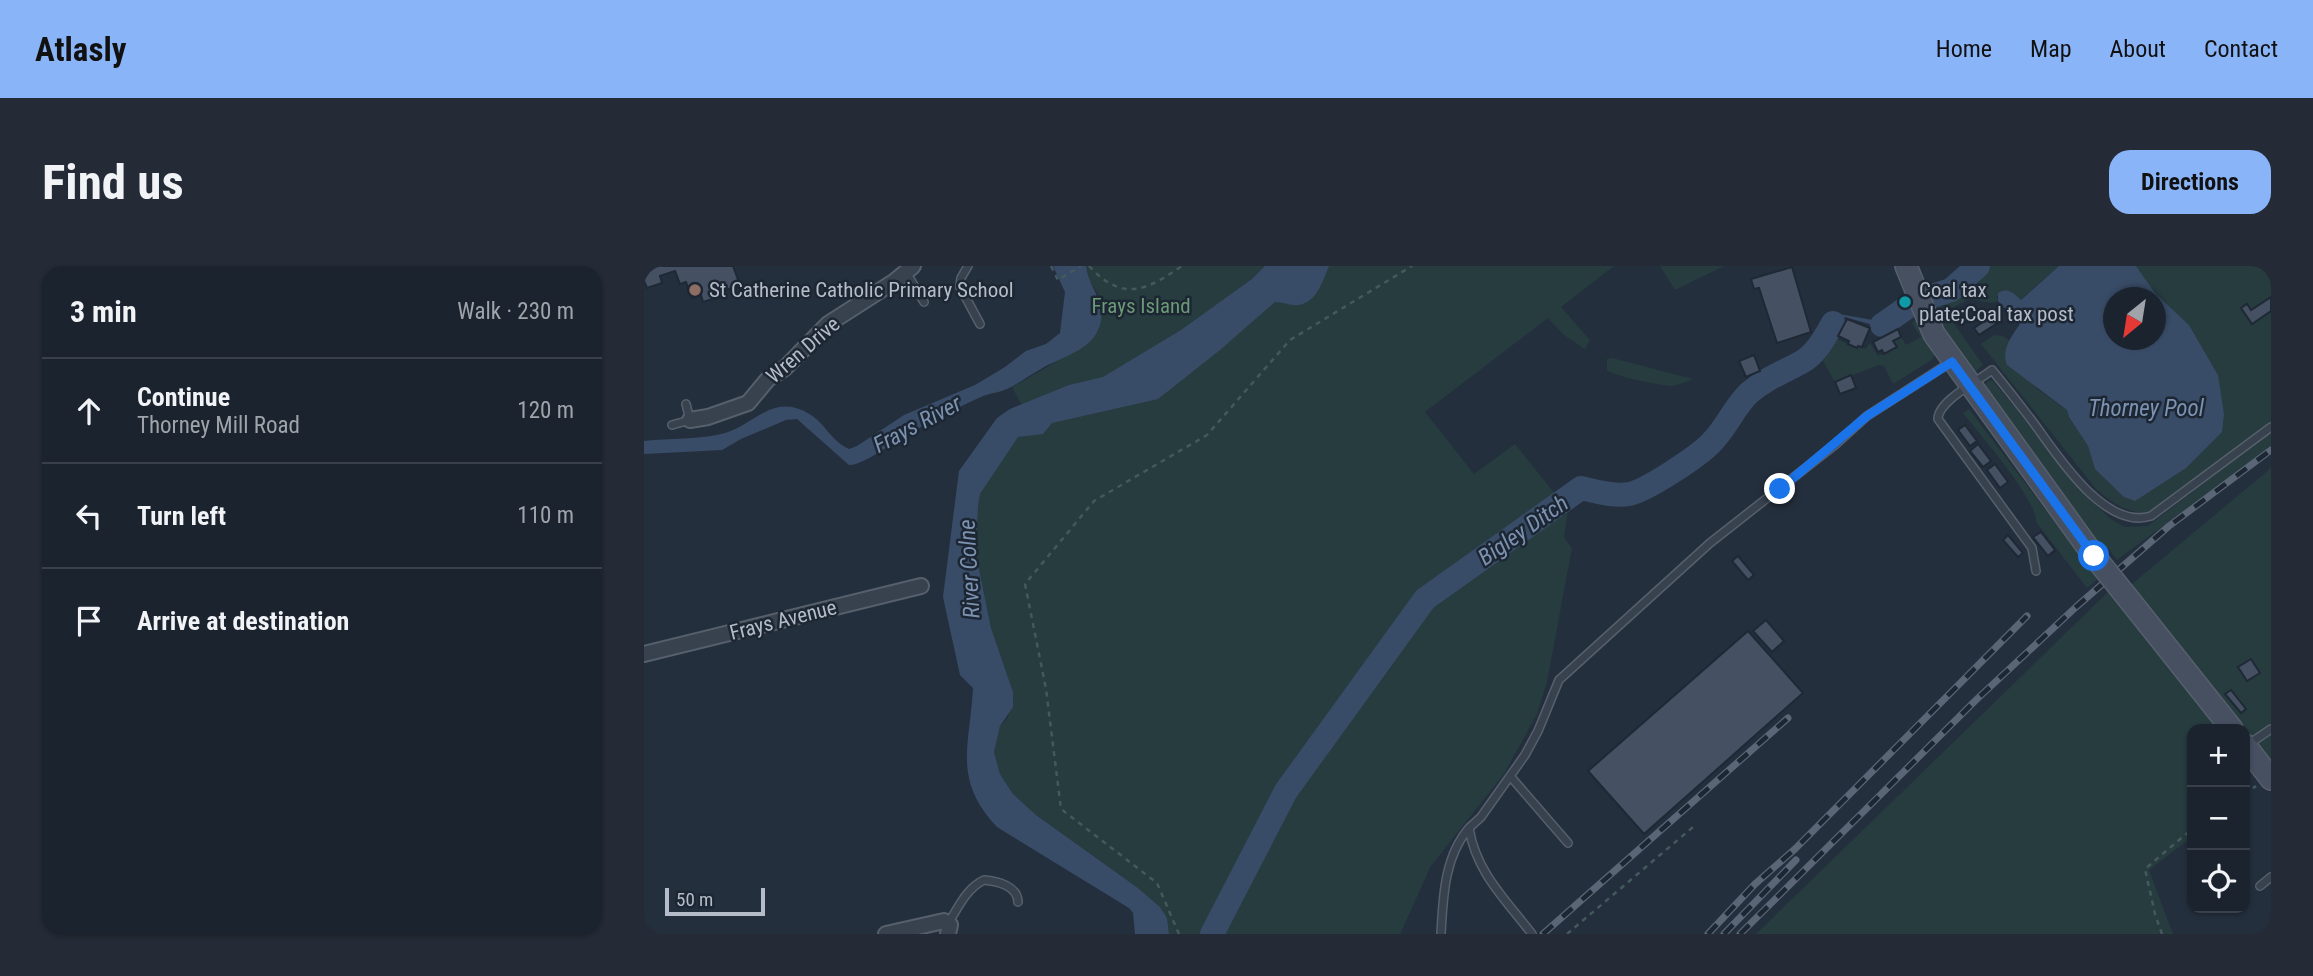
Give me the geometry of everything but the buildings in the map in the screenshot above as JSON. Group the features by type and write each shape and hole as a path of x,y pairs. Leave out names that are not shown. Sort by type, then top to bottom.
{"street":[{"path":"1906,266 1934,334 1952,362 2094,556 2228,724"},
{"name":"Wren Drive","path":"690,420 708,417 748,403 768,379 785,368 828,324 909,269"},
{"name":"Frays Avenue","path":"644,654 921,586"},
{"path":"2250,752 2271,779"},
{"path":"886,934 948,926"}],"lane":[{"path":"968,266 961,278 960,287 981,324"},
{"path":"909,269 924,302"},
{"path":"1441,934 1443,887 1460,838 1481,817 1510,776 1538,731 1559,680 1710,543 1836,444 1867,416 1952,362"},
{"path":"2036,571 2032,548 1938,419 1942,406 1992,370 2087,490 2110,509 2129,517 2151,516 2271,427"},
{"path":"672,425 690,420 686,404"},
{"path":"2250,743 2271,729"},
{"path":"1510,776 1568,843"},
{"path":"1469,828 1479,864 1532,934"},
{"path":"2260,886 2271,877"},
{"path":"948,926 969,891 984,880 1014,890 1018,895 1018,902"}],"path":[{"path":"1051,266 1058,280 1081,266"},
{"path":"1089,266 1099,276 1115,285 1130,290 1142,290 1182,266"},
{"path":"1179,934 1157,883 1061,809 1046,689 1025,584 1094,501 1207,435 1290,340 1412,266"},
{"path":"1567,934 1693,827"},
{"path":"2162,934 2145,869 2187,833"}],"green space":[{"name":"Frays Island","path":"1086,266 1614,266 1561,307 1590,340 1585,349 1564,335 1548,318 1425,412 1474,474 1515,444 1568,510 1564,538 1572,548 1547,682 1537,714 1504,774 1431,866 1400,934 1169,934 1167,918 1160,907 1138,888 1036,815 1013,794 1000,774 994,752 1000,726 1008,717 1013,692 991,628 976,556 980,494 1014,441 1018,437 1037,434 1012,387 1079,349 1093,337 1101,306 1098,294 1086,274"},
{"path":"1660,266 1724,266 1675,290"},
{"path":"1982,266 2059,266 2020,300 2011,291 1997,296 1998,301 1992,303 1969,299 1952,308 1941,305 1983,365 1971,372 1965,367 1927,301 1956,292"},
{"path":"2136,266 2271,266 2271,421 2150,514 2121,506 2096,489 1981,344 1994,335 2009,340 2006,347 2037,389 2067,410 2088,446 2095,469 2218,375 2189,325 2166,303 2166,287 2151,287"},
{"path":"1847,319 1837,339 1865,349 1870,343 1878,356 1897,348 1893,341 1901,337 1906,345 1921,337 1912,323 1916,320 1935,354 1933,359 1893,384 1884,366 1879,365 1835,382 1818,352 1825,347 1838,321"},
{"path":"1612,358 1693,379 1672,386 1628,378 1607,370 1607,359"},
{"path":"1989,380 1993,381 2090,500 2112,520 2125,527 2148,526 2271,432 2271,446 2117,560 2108,548 2103,551 1984,386"},
{"path":"1969,409 2098,579 2087,588 2036,522 2034,512 2018,483 1963,413"},
{"path":"2271,468 2271,768 2250,741 2250,724 2237,724 2131,585"},
{"path":"2109,591 2214,724 2187,724 2187,841 2149,870 2173,934 1756,934"}],"water":[{"name":"Frays River","path":"1053,266 1086,266 1101,308 1099,327 1089,343 1011,387 984,396 911,432 864,461 849,465 797,419 786,420 722,450 644,454 644,441 725,433 779,407 808,413 842,445 849,449 857,446 904,415 975,385 1026,351 1046,344 1060,333 1065,292"},
{"name":"River Colne","path":"1265,266 1329,266 1318,290 1310,300 1295,305 1275,302 1158,399 1052,423 1043,434 1018,437 980,494 976,556 991,628 1013,692 1013,707 1000,726 994,752 1000,774 1013,794 1036,815 1138,888 1160,907 1167,918 1169,934 1135,934 1133,913 1129,908 997,827 974,793 967,761 973,688 960,675 943,597 959,471 997,418 1010,409 1069,385 1103,377 1181,330 1252,279"},
{"name":"Thorney Pool","path":"2059,266 2136,266 2151,287 2103,287 2103,350 2166,350 2166,303 2189,325 2218,375 2224,414 2222,432 2186,468 2135,501 2124,497 2095,469 2088,446 2067,410 2007,365 2006,348 2020,324 1998,301 1998,293 2013,293 2021,300"},
{"path":"1908,304 1911,311 1880,327 1845,317 1836,324 1818,352 1814,346 1839,314 1885,320"}],"waterway":[{"name":"Bigley Ditch","path":"1882,325 1916,301 1951,290 1978,266"},
{"name":"Bigley Ditch","path":"1212,934 1286,791 1425,599 1581,488 1611,494 1629,494 1647,487 1683,465 1716,438 1749,393 1810,356 1833,323"}],"railway":[{"path":"1740,934 1977,699 2076,607 2169,526 2271,450"},
{"path":"1708,934 1755,884 1795,849 2027,616"},
{"path":"1543,934 1788,718"},
{"path":"1724,934 1796,860"}],"place":[{"name":"St Catherine Catholic Primary School","path":"695,290"},
{"name":"Coal tax plate;Coal tax post","path":"1905,302"}],"route":[{"path":"1780,489 1867,416 1952,362 2094,556"}]}
